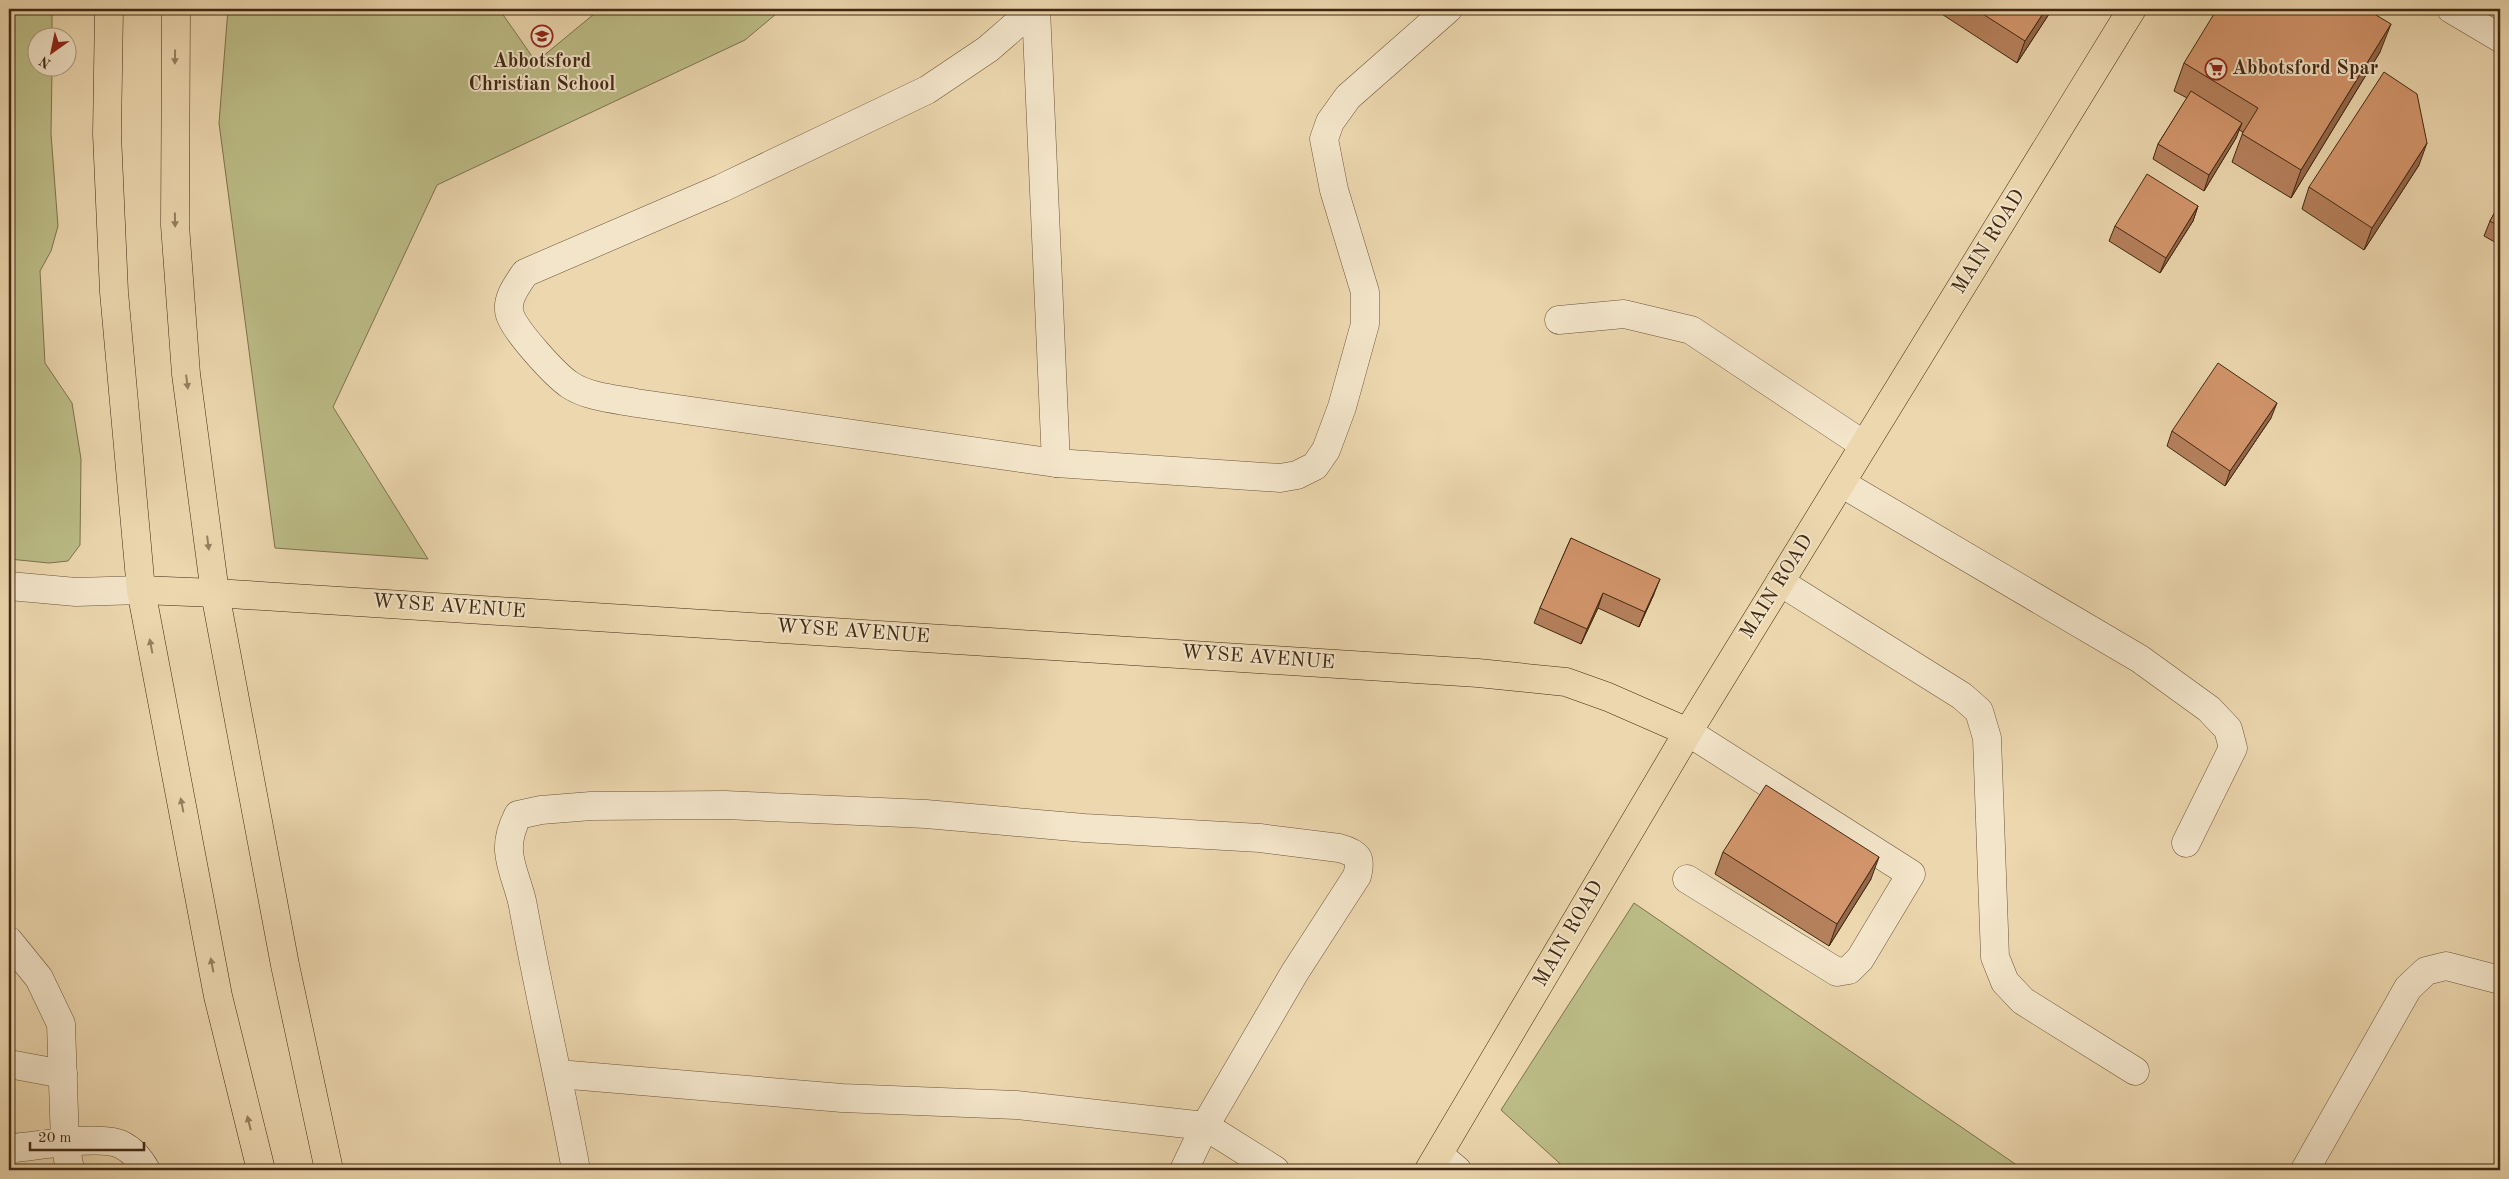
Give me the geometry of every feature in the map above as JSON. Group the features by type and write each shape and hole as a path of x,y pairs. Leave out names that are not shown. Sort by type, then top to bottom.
{"main road":[{"path":"109,9 107,134 114,292 141,590 218,996 261,1170"},
{"path":"176,9 175,225 186,374 215,593 285,965 329,1170"},
{"name":"MAIN ROAD","path":"1442,1165 1688,732 2132,9"},
{"name":"WYSE AVENUE","path":"141,590 215,593 1478,673 1566,682 1608,697 1688,732"}],"street":[{"path":"1035,9 1056,463"},
{"path":"1035,9 988,49 927,90 722,188 525,273 511,295 510,314 539,355 570,385 590,394 636,404 1056,463 1280,478 1297,475 1315,466 1326,450 1342,407 1365,324 1365,292 1334,190 1324,139 1330,122 1348,97 1448,9"},
{"path":"2451,9 2500,38"},
{"path":"1559,320 1624,314 1691,330 1864,446"},
{"path":"1841,483 2140,659 2209,709 2228,729 2233,748 2186,843"},
{"path":"1780,582 1962,696 1979,711 1987,738 1995,958 2005,982 2023,1001 2135,1071"},
{"name":"WYSE AVENUE","path":"9,586 76,592 141,590"},
{"path":"1687,879 1837,972 1849,970 1860,959 1911,874 1688,732"},
{"path":"576,1170 558,1074 534,971 523,904 509,852 511,828 518,815 541,810 611,806 726,805 926,814 1084,828 1260,838 1350,851 1358,857 1360,864 1357,876 1295,972 1205,1126 1184,1170"},
{"path":"9,942 39,978 61,1024 65,1143 70,1170"},
{"path":"2305,1170 2408,988 2426,971 2446,966 2500,980"},
{"path":"9,1064 63,1074"},
{"path":"558,1074 842,1098 1016,1104 1205,1126 1275,1170"},
{"path":"9,1151 13,1148 107,1140 123,1145 142,1162 146,1170"}],"green space":[{"path":"9,9 52,9 52,28 28,28 28,78 52,78 51,134 58,226 51,251 40,271 45,363 72,403 81,459 80,545 68,561 49,563 9,559"},
{"path":"228,9 499,9 536,62 600,9 782,9 745,40 437,185 333,407 428,559 275,548 219,123"},
{"path":"1634,903 2024,1170 1567,1170 1501,1110"}],"building":[{"path":"1975,9 2046,9 2025,41"},
{"path":"2217,9 2366,9 2391,24 2301,170 2242,134 2258,108 2184,63"},
{"path":"2384,72 2417,94 2427,143 2372,228 2309,187"},
{"path":"2191,91 2242,123 2209,175 2158,144"},
{"path":"2147,174 2198,206 2166,258 2115,226"},
{"path":"2500,203 2500,227 2490,221"},
{"path":"2218,363 2277,403 2230,471 2172,431"},
{"path":"1571,538 1660,579 1645,612 1603,593 1587,629 1540,608"},
{"path":"1766,785 1879,857 1837,924 1723,852"}],"place":[{"name":"Abbotsford Christian School","path":"542,36"},
{"name":"Abbotsford Spar","path":"2216,69"}]}
